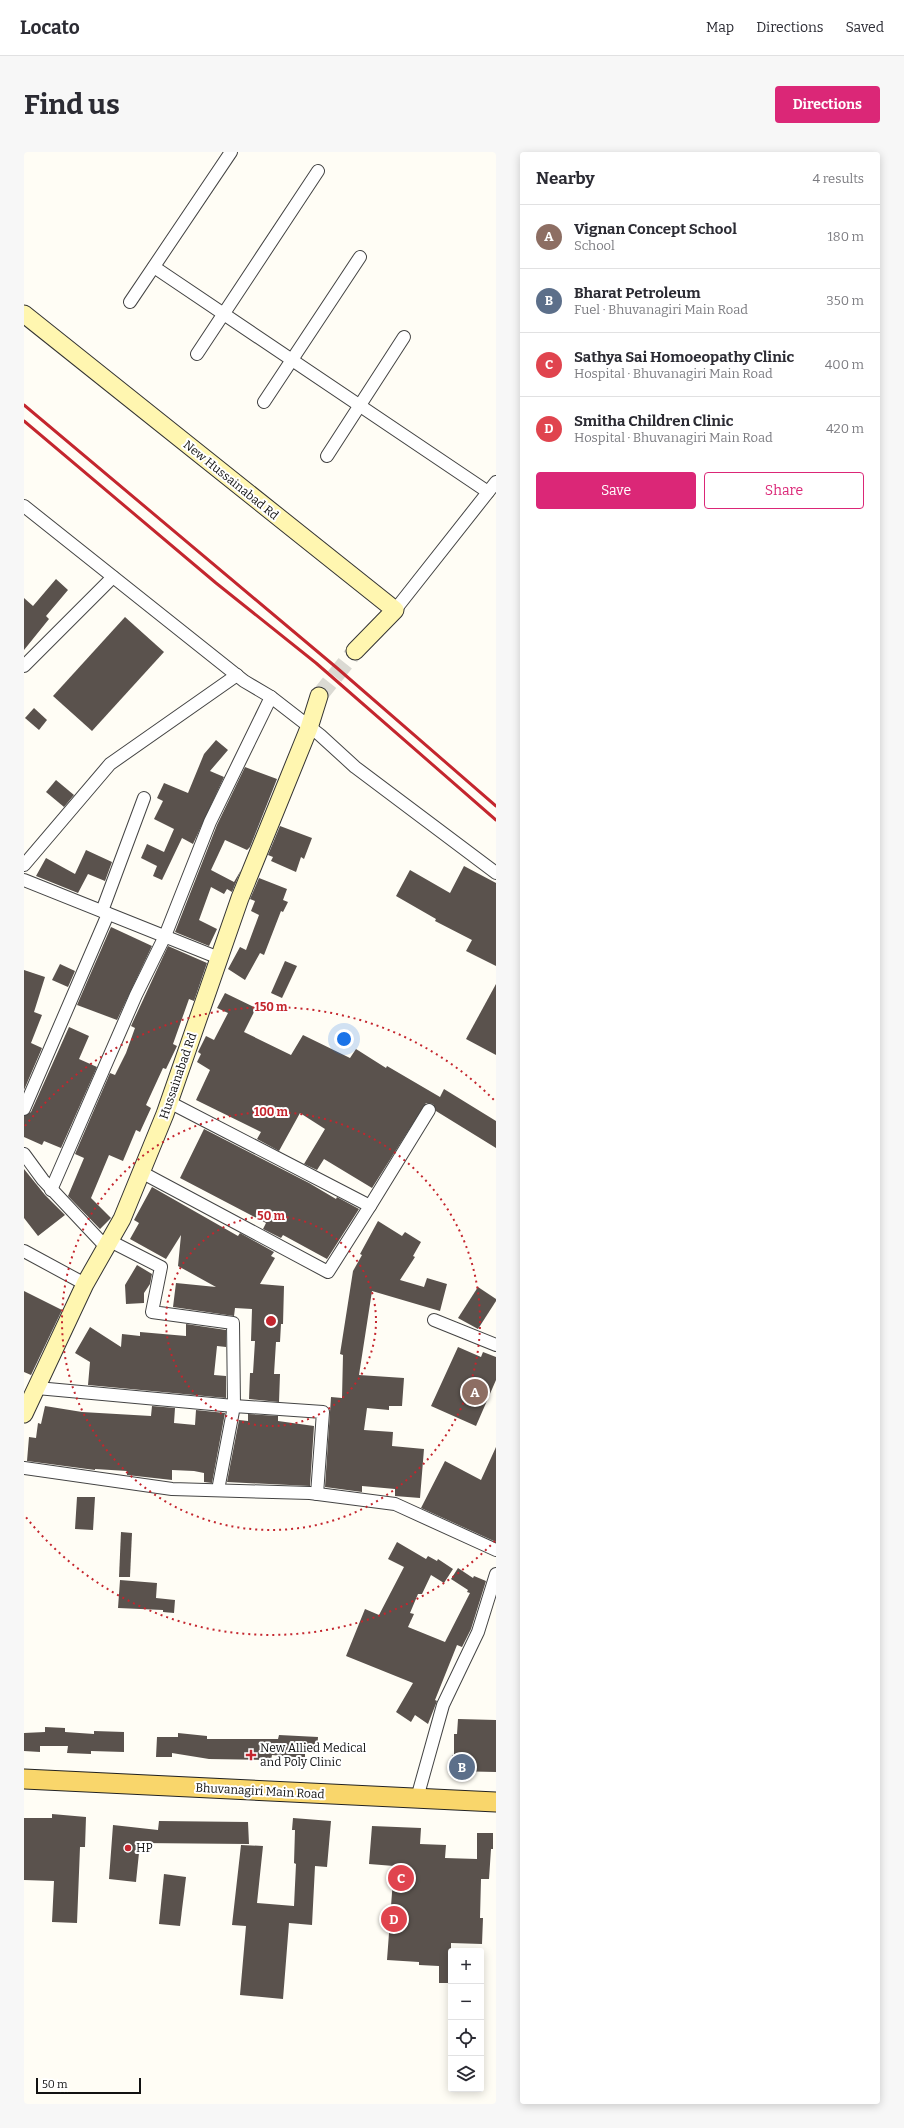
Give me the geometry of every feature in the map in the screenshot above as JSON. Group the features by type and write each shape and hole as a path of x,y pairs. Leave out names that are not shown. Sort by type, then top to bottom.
{"main road":[{"name":"Bhuvanagiri Main Road","path":"24,1779 496,1802"},
{"name":"Bhuvanagiri Main Road","path":"24,1792 496,1815"}],"street":[{"path":"130,302 231,152"},
{"path":"197,354 318,171"},
{"path":"264,402 360,257"},
{"path":"154,267 224,313 291,361 488,492"},
{"name":"New Hussainabad Rd","path":"24,314 395,610"},
{"path":"327,456 404,337"},
{"path":"355,651 395,610 496,482"},
{"path":"24,506 237,675 271,697 355,767 496,873"},
{"path":"24,666 113,577"},
{"path":"24,865 110,764 237,675"},
{"path":"309,728 319,696"},
{"path":"51,1190 136,995 166,936 210,822 271,697"},
{"name":"Hussainabad Rd","path":"24,1414 86,1284 122,1219 169,1102 240,898 309,728"},
{"path":"24,1109 105,913 144,798"},
{"path":"24,880 219,958"},
{"path":"169,1102 370,1206"},
{"path":"141,1172 328,1272 429,1110"},
{"path":"24,1154 51,1190 108,1244 161,1268 152,1312 233,1323 234,1406 218,1490"},
{"path":"24,1251 86,1284"},
{"path":"434,1320 496,1345"},
{"path":"37,1388 234,1406 323,1412 317,1494"},
{"path":"24,1468 172,1489 317,1494 395,1504 496,1550"},
{"path":"417,1798 443,1705 478,1632 494,1590 496,1574"}],"building":[{"path":"56,579 68,590 46,616 49,619 24,650 24,598 33,606"},
{"path":"125,617 164,652 92,731 53,696"},
{"path":"34,708 47,720 39,730 25,718"},
{"path":"216,740 228,750 210,771 224,777 193,844 182,838 162,880 153,876 157,866 141,858 147,844 164,852 174,829 154,819 163,801 157,798 164,783 188,793 204,754"},
{"path":"245,767 277,779 250,847 247,850 225,840 211,870 234,882 241,870 232,892 227,889 224,894 211,887 199,920 217,929 209,946 175,932 217,825"},
{"path":"56,780 74,795 64,807 46,792"},
{"path":"280,826 312,838 304,859 301,857 296,872 271,861 273,857 268,855"},
{"path":"86,850 112,862 105,881 88,874 78,893 36,876 46,858 75,874"},
{"path":"464,866 496,883 496,966 466,951 472,940 435,921 436,919 396,896 410,870 450,893"},
{"path":"259,878 287,889 283,900 288,902 283,912 281,911 264,955 260,953 245,980 228,969 240,947 246,950 259,915 251,911 255,901 250,899"},
{"path":"111,927 152,946 117,1020 77,1005"},
{"path":"168,946 207,963 194,1001 189,999 173,1044 177,1046 166,1069 163,1068 146,1105 151,1108 140,1132 136,1130 123,1161 109,1155 91,1198 111,1218 100,1229 68,1196 84,1158 75,1154 110,1073 115,1075 126,1053 135,1028 131,1026"},
{"path":"285,961 297,966 282,998 271,993"},
{"path":"60,964 75,971 68,987 52,980"},
{"path":"24,970 45,977 34,1012 42,1015 31,1043 42,1048 24,1090"},
{"path":"496,984 496,1055 466,1039"},
{"path":"225,993 256,1008 244,1032 291,1055 303,1035 350,1058 356,1049 386,1068 387,1066 440,1097 444,1089 496,1121 496,1148 436,1111 433,1104 426,1103 372,1188 324,1159 317,1170 304,1164 325,1129 300,1113 279,1151 257,1139 261,1132 196,1100 210,1070 197,1062 201,1054 198,1052 206,1036 214,1040 228,1013 217,1008"},
{"path":"69,1027 89,1036 79,1059 97,1067 61,1148 44,1141 42,1145 24,1137 24,1116 31,1112"},
{"path":"204,1129 309,1183 336,1199 337,1197 359,1209 327,1259 283,1235 281,1238 263,1229 266,1223 180,1178"},
{"path":"24,1169 45,1195 65,1215 38,1236 24,1218"},
{"path":"152,1187 238,1236 240,1233 274,1252 271,1256 275,1258 260,1284 284,1286 283,1324 281,1324 280,1342 276,1342 274,1374 280,1374 279,1402 249,1399 250,1373 253,1373 255,1341 251,1341 252,1309 235,1308 234,1316 173,1307 176,1283 216,1287 178,1266 181,1235 166,1259 130,1239 139,1223 134,1220"},
{"path":"378,1221 402,1236 405,1232 421,1242 413,1256 415,1257 400,1280 424,1287 427,1278 447,1284 440,1311 372,1291 359,1375 404,1378 402,1406 389,1406 389,1410 367,1408 364,1430 393,1432 392,1446 424,1449 420,1498 395,1496 395,1489 362,1486 362,1492 325,1487 331,1397 342,1398 343,1355 340,1354 353,1271 362,1255 360,1254"},
{"path":"137,1265 152,1274 150,1284 144,1293 144,1303 126,1304 125,1285"},
{"path":"478,1287 496,1299 496,1301 478,1329 458,1318"},
{"path":"24,1291 62,1310 31,1375 24,1372"},
{"path":"186,1324 226,1330 226,1347 217,1346 214,1375 226,1376 226,1398 88,1385 90,1362 75,1353 90,1327 121,1347 122,1334 140,1336 140,1332 186,1336"},
{"path":"458,1347 481,1357 483,1352 496,1357 496,1380 476,1426 431,1406"},
{"path":"45,1406 82,1412 151,1416 152,1406 175,1408 174,1423 195,1425 196,1410 225,1413 212,1483 204,1482 204,1473 194,1471 172,1470 172,1480 127,1475 127,1471 95,1470 27,1461 29,1437 36,1438 38,1423 41,1424"},
{"path":"248,1414 278,1416 278,1421 314,1426 310,1486 227,1482 239,1420 248,1421"},
{"path":"496,1447 496,1542 421,1508 445,1461 481,1480"},
{"path":"77,1497 95,1497 93,1530 75,1529"},
{"path":"121,1532 132,1533 130,1577 119,1577"},
{"path":"397,1542 426,1559 428,1556 437,1561 438,1559 453,1569 444,1583 431,1575 422,1594 418,1594 410,1613 414,1614 408,1627 445,1642 470,1593 467,1592 468,1590 451,1579 458,1568 473,1578 474,1576 486,1581 471,1629 462,1647 457,1645 435,1700 437,1701 428,1724 415,1715 411,1722 396,1712 413,1683 346,1656 365,1609 379,1615 404,1567 388,1559"},
{"path":"120,1580 157,1583 156,1598 175,1600 174,1613 163,1612 163,1610 118,1608"},
{"path":"458,1719 496,1720 496,1772 451,1771 452,1755 454,1756 454,1734 457,1734"},
{"path":"45,1727 65,1728 65,1732 94,1734 94,1731 124,1732 124,1752 91,1751 91,1754 67,1753 68,1746 40,1746 40,1752 24,1751 24,1733 45,1732"},
{"path":"178,1733 207,1736 207,1739 278,1739 279,1735 318,1737 317,1751 305,1750 305,1758 272,1755 271,1760 209,1759 172,1753 172,1757 156,1757 157,1737 178,1737"},
{"path":"52,1814 86,1817 85,1847 80,1847 77,1923 52,1922 54,1881 24,1880 24,1818 52,1818"},
{"path":"293,1818 331,1821 327,1867 315,1866 312,1925 289,1923 283,1999 240,1995 246,1926 232,1925 241,1845 263,1846 257,1903 294,1906 296,1864 294,1863 295,1830 292,1830"},
{"path":"159,1821 248,1822 249,1844 140,1843 136,1882 109,1879 113,1825 158,1830"},
{"path":"372,1826 421,1828 420,1844 446,1845 445,1858 477,1859 477,1833 493,1833 493,1849 491,1849 489,1879 481,1879 480,1918 483,1918 482,1944 451,1943 451,1948 448,1948 448,1983 439,1983 439,1966 419,1965 419,1962 387,1960 394,1866 369,1864"},
{"path":"164,1874 186,1877 180,1926 159,1924"}],"tunnel":[{"path":"319,696 355,651"}],"railway":[{"path":"24,405 337,668 496,806"},
{"path":"24,421 216,583 316,663 496,820"}],"place":[{"name":"Vignan Concept School","path":"475,1392"},
{"name":"New Allied Medical and Poly Clinic","path":"251,1755"},
{"name":"Bharat Petroleum","path":"462,1767"},
{"name":"HP","path":"128,1848"},
{"name":"Sathya Sai Homoeopathy Clinic","path":"401,1878"},
{"name":"Smitha Children Clinic","path":"394,1919"}]}
